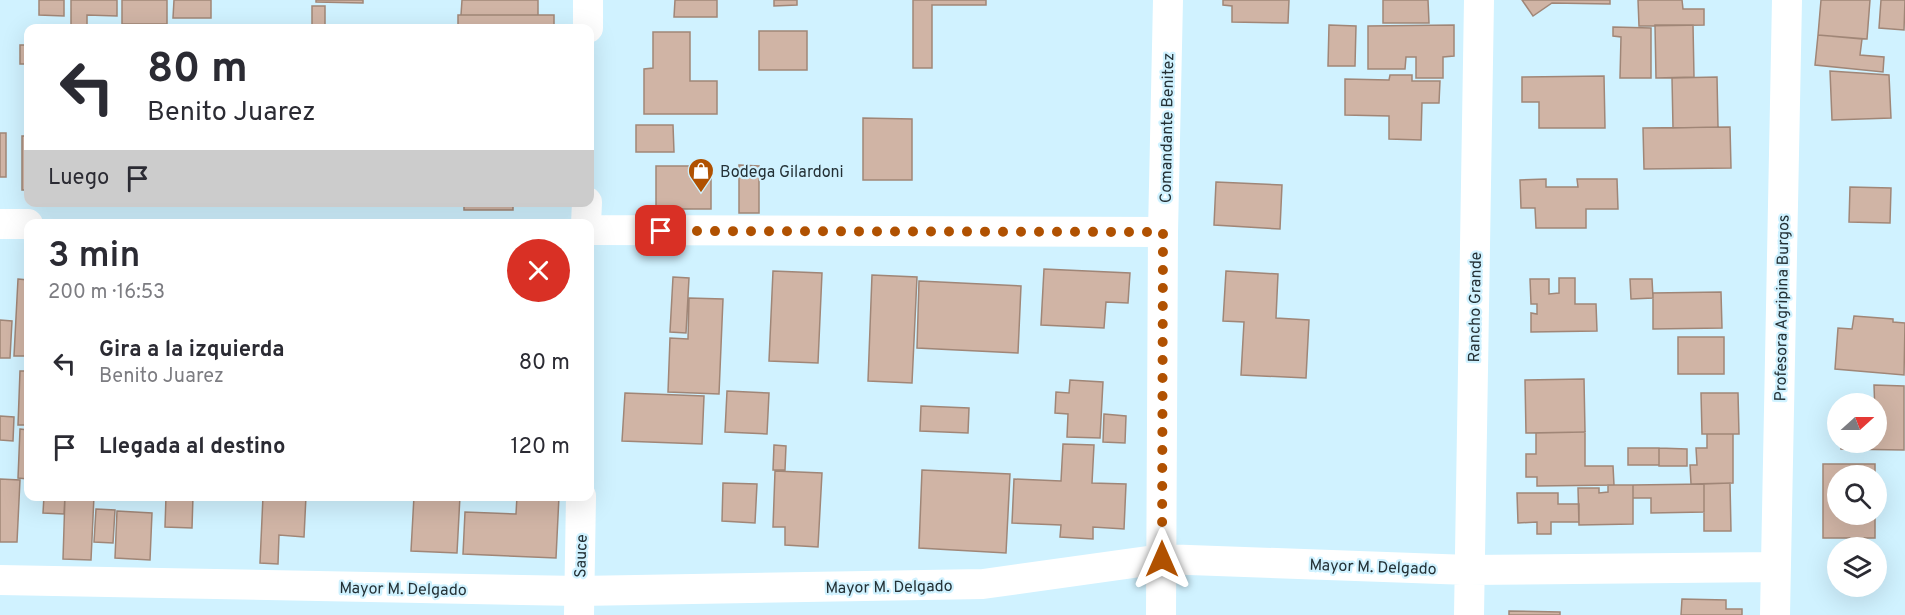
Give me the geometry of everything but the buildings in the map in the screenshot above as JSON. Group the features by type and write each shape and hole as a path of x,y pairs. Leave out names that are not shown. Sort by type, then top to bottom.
{"street":[{"path":"588,0 588,24"},
{"name":"Comandante Benitez","path":"1161,615 1163,232 1168,0"},
{"name":"Rancho Grande","path":"1468,615 1479,0"},
{"name":"Profesora Agripina Burgos","path":"1775,615 1787,0"},
{"path":"0,224 24,224"},
{"path":"594,230 1163,232"},
{"name":"Sauce","path":"579,603 581,501"},
{"name":"Mayor M. Delgado","path":"0,580 579,603 983,584 1162,559 1469,570 1776,567"}],"place":[{"name":"Bodega Gilardoni","path":"701,194"}],"route":[{"path":"661,231 1163,232 1162,559"}]}
